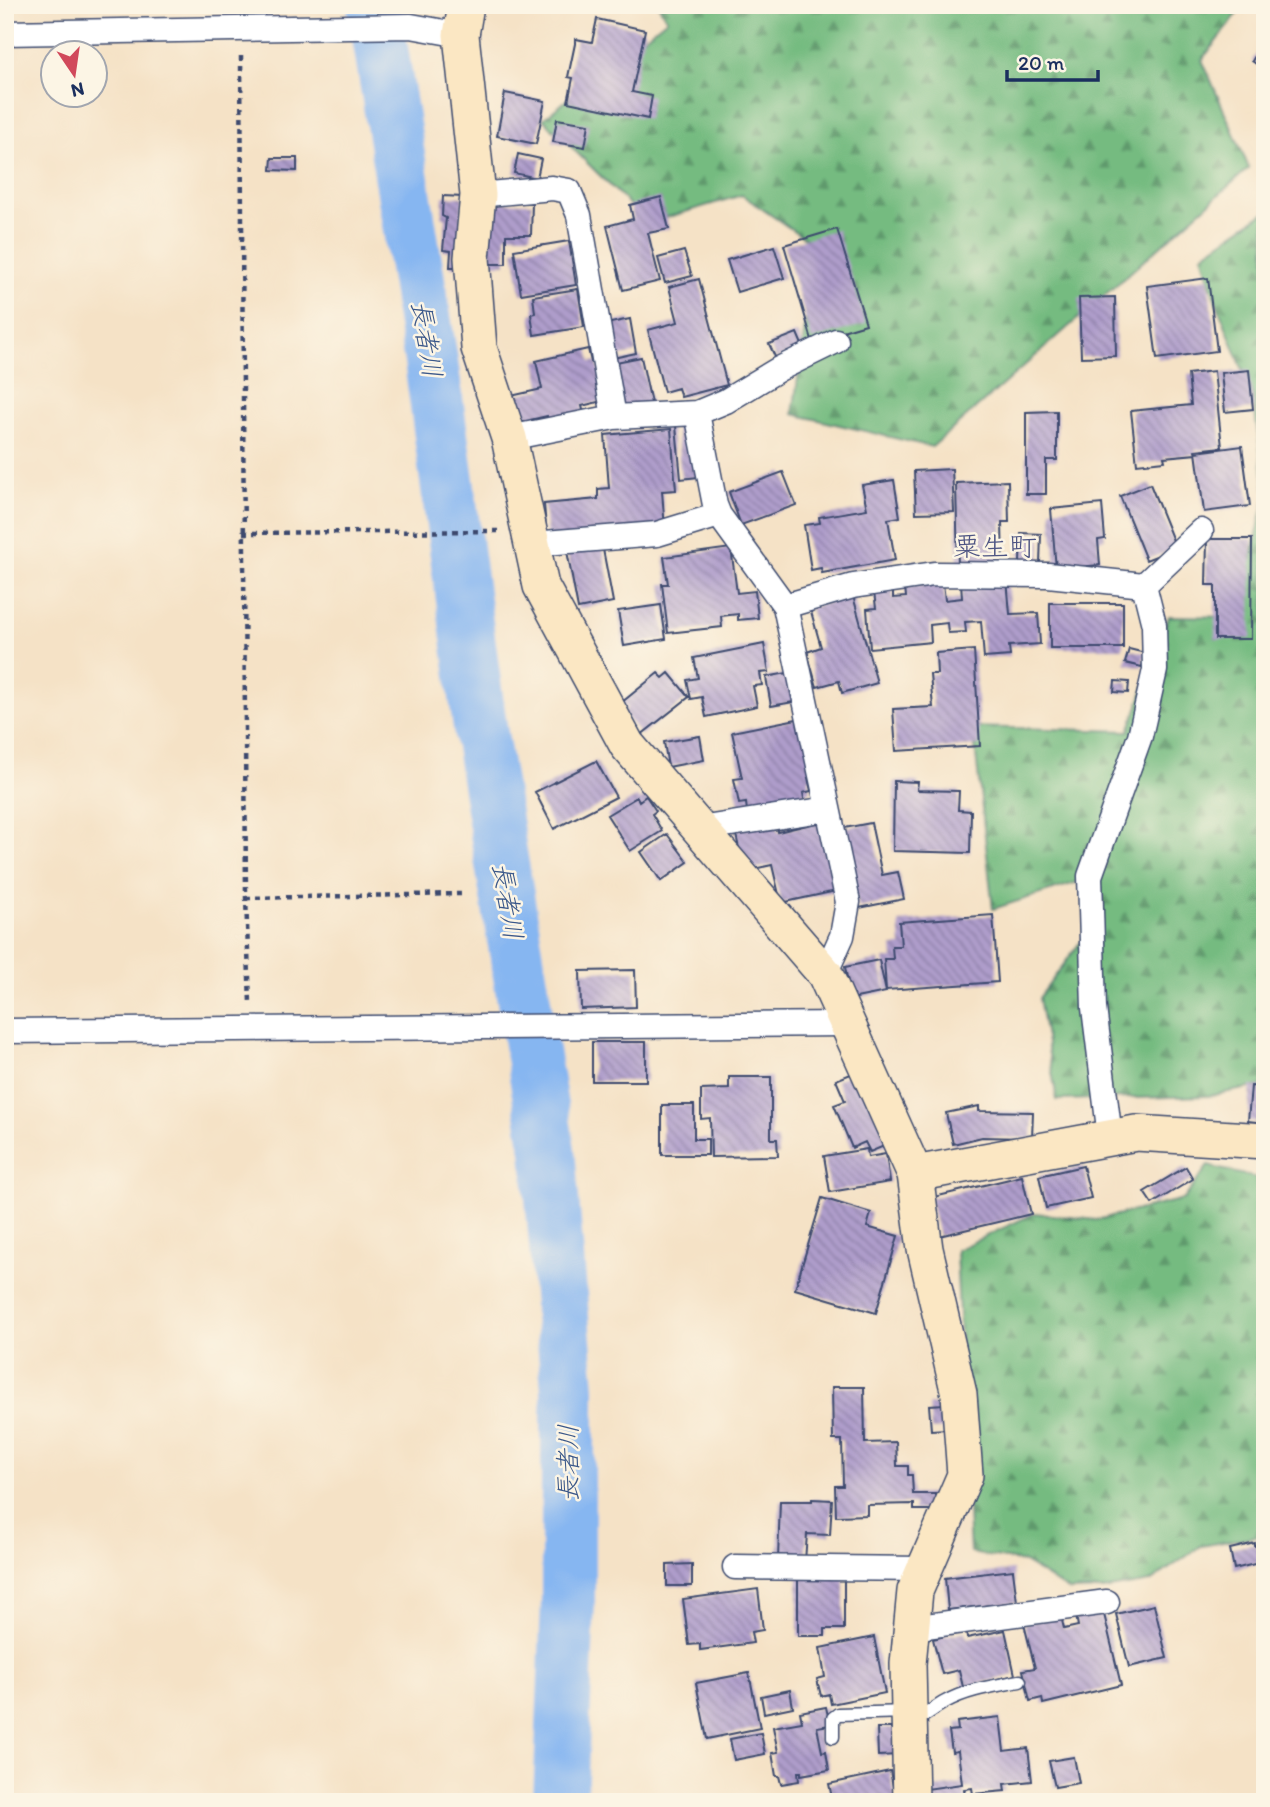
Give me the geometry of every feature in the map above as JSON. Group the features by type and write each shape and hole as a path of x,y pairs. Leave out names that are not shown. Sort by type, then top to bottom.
{"street":[{"path":"5,33 411,26 464,20 478,195 472,258 479,348 509,438 541,586 626,744 825,974 915,1174 925,1249 959,1394 965,1475 915,1591 908,1664 911,1802"},
{"path":"478,195 552,188 569,191 579,215 614,417"},
{"path":"509,438 614,417 697,413 726,401 779,369 836,341"},
{"path":"697,413 719,515 785,606 848,902 842,936 825,974"},
{"path":"532,544 657,534 719,515"},
{"path":"1144,586 1200,531"},
{"path":"785,606 853,586 934,574 1048,575 1144,586"},
{"path":"1110,1137 1094,1008 1090,876 1140,736 1155,670 1154,625 1144,586"},
{"path":"699,829 828,810"},
{"path":"5,1031 848,1024"},
{"path":"915,1174 1136,1133 1265,1142"},
{"path":"735,1567 925,1569"},
{"path":"911,1629 1107,1602"}],"lane":[{"path":"834,1737 833,1718 838,1714 921,1719 946,1701 970,1691 1020,1681"}],"path":[{"path":"241,29 246,898 251,1028"},
{"path":"243,533 488,530"},
{"path":"246,898 461,894"}],"green space":[{"path":"658,5 1244,5 1202,60 1249,168 932,447 793,414 816,246 742,195 648,223 543,119 667,19"},
{"path":"1265,212 1265,491 1253,396 1215,299 1202,255"},
{"path":"1265,499 1265,1085 1208,1096 1057,1100 1039,998 1090,929 1081,881 993,909 973,727 1129,731 1169,616 1238,617"},
{"path":"1208,1166 1265,1180 1265,1539 1257,1536 1201,1546 1150,1582 1103,1590 1069,1591 1024,1562 970,1553 956,1250 1035,1213 1096,1220 1184,1199"}],"building":[{"path":"597,19 645,30 632,92 652,96 648,119 568,102 573,78 568,77 576,39 592,42"},
{"path":"1265,41 1265,70 1252,61"},
{"path":"505,93 545,101 536,144 497,136"},
{"path":"557,119 589,124 585,147 553,142"},
{"path":"518,154 541,159 537,178 514,173"},
{"path":"272,158 297,158 297,171 271,170"},
{"path":"443,196 463,197 458,267 450,267 451,251 443,250 446,218 442,216"},
{"path":"661,197 669,229 648,233 660,281 623,290 607,226 633,219 630,205"},
{"path":"489,202 532,203 531,235 506,235 506,264 488,264"},
{"path":"837,229 866,324 812,340 784,245"},
{"path":"569,241 576,285 521,294 514,250"},
{"path":"774,246 784,278 737,292 727,260"},
{"path":"684,251 692,276 665,283 658,258"},
{"path":"1208,278 1217,351 1157,359 1147,286"},
{"path":"699,279 727,385 681,397 678,388 664,392 648,330 678,322 669,287"},
{"path":"578,289 584,327 534,335 531,314 535,313 533,296"},
{"path":"1115,297 1116,356 1081,357 1079,298"},
{"path":"630,319 636,353 613,358 606,324"},
{"path":"797,333 803,347 776,359 769,344"},
{"path":"588,349 591,362 597,361 606,400 582,406 584,414 548,422 547,416 517,423 511,396 542,389 536,361"},
{"path":"641,357 651,403 622,410 611,363"},
{"path":"1249,370 1253,409 1225,412 1221,373"},
{"path":"1214,371 1222,447 1195,450 1196,454 1164,457 1165,461 1137,464 1131,411 1191,405 1188,374"},
{"path":"1057,411 1057,460 1046,460 1046,494 1026,494 1026,412"},
{"path":"692,424 698,477 681,479 676,426"},
{"path":"671,429 676,490 662,491 665,529 547,539 544,504 598,499 598,489 609,488 605,435"},
{"path":"1242,446 1250,506 1204,512 1196,452"},
{"path":"952,469 954,512 916,513 914,471"},
{"path":"783,472 796,505 741,525 729,492"},
{"path":"894,480 900,517 888,519 895,560 822,573 821,568 811,570 804,525 820,523 819,517 867,509 862,485"},
{"path":"1008,481 1009,522 1002,522 1003,566 958,567 956,483"},
{"path":"1150,484 1176,548 1146,560 1120,496"},
{"path":"1102,504 1105,539 1098,540 1100,565 1056,569 1051,509"},
{"path":"1021,533 1041,534 1040,564 1020,563"},
{"path":"1207,539 1252,539 1251,639 1215,639 1215,585 1206,585"},
{"path":"602,544 613,602 578,609 567,551"},
{"path":"731,548 737,593 755,591 758,618 738,620 738,614 721,616 722,627 668,633 662,584 668,584 664,557"},
{"path":"1007,579 1010,614 1038,613 1040,644 1009,646 1010,656 984,658 981,621 965,622 966,632 948,633 947,623 930,625 931,642 870,648 867,609 876,608 874,592 893,590 893,598 906,597 905,586 943,583 945,600 962,598 961,582"},
{"path":"853,596 877,683 842,693 839,681 817,687 807,652 821,647 810,608"},
{"path":"1050,603 1123,603 1123,648 1050,648"},
{"path":"661,605 666,639 624,646 618,611"},
{"path":"764,644 769,672 760,673 762,685 753,686 757,706 706,717 702,697 691,699 687,680 698,678 694,658"},
{"path":"1129,649 1145,653 1142,667 1125,663"},
{"path":"974,650 980,746 896,751 893,709 933,707 930,674 937,674 936,653"},
{"path":"793,672 799,701 771,706 766,677"},
{"path":"658,673 663,678 669,673 689,697 641,735 623,712 628,708 621,703"},
{"path":"1115,681 1129,682 1128,693 1114,692"},
{"path":"802,718 815,778 808,778 811,791 803,793 805,804 747,811 746,803 739,804 734,779 742,778 732,732"},
{"path":"700,736 704,760 668,767 664,742"},
{"path":"596,761 616,797 554,829 535,792"},
{"path":"894,781 918,782 917,790 959,791 958,810 971,811 970,853 893,851"},
{"path":"646,796 656,811 652,814 662,831 630,851 607,815 637,797 639,801"},
{"path":"776,821 778,832 820,822 836,891 781,903 772,865 744,871 735,830"},
{"path":"871,823 882,875 898,872 904,899 859,908 839,829"},
{"path":"667,834 688,862 661,881 641,852"},
{"path":"993,915 998,982 886,990 884,959 893,959 892,946 901,946 899,922"},
{"path":"879,960 886,992 851,999 845,967"},
{"path":"635,970 636,1007 581,1009 580,971"},
{"path":"592,1042 646,1042 646,1081 592,1081"},
{"path":"858,1071 889,1144 870,1152 865,1142 852,1148 834,1105 845,1101 836,1080"},
{"path":"729,1077 771,1077 771,1139 777,1139 778,1156 711,1157 710,1118 701,1119 701,1090 729,1089"},
{"path":"1251,1086 1265,1087 1265,1123 1248,1121"},
{"path":"662,1105 694,1105 694,1139 708,1139 708,1155 662,1155"},
{"path":"979,1106 979,1111 1033,1112 1032,1138 982,1137 953,1144 946,1113"},
{"path":"867,1149 868,1157 886,1154 890,1182 830,1192 824,1156"},
{"path":"1083,1166 1091,1198 1046,1208 1039,1176"},
{"path":"1186,1167 1193,1179 1152,1204 1144,1192"},
{"path":"1022,1176 1031,1214 939,1236 930,1198"},
{"path":"822,1198 871,1213 867,1227 898,1236 876,1313 795,1289"},
{"path":"832,1387 864,1387 865,1443 896,1442 897,1466 908,1466 908,1475 912,1475 913,1494 936,1494 937,1510 914,1510 914,1504 867,1505 867,1515 836,1516 835,1486 843,1486 842,1440 833,1440"},
{"path":"945,1404 947,1429 931,1430 929,1405"},
{"path":"832,1500 830,1535 807,1534 805,1561 778,1560 780,1501"},
{"path":"1255,1543 1255,1546 1263,1544 1265,1559 1234,1569 1230,1549"},
{"path":"692,1564 692,1586 667,1586 667,1565"},
{"path":"1013,1570 1017,1602 948,1610 945,1578"},
{"path":"798,1575 844,1575 844,1629 825,1629 825,1636 798,1636"},
{"path":"758,1589 763,1630 751,1632 753,1643 700,1650 700,1644 689,1645 683,1599"},
{"path":"1154,1605 1167,1658 1129,1667 1116,1614"},
{"path":"1103,1610 1121,1685 1043,1704 1042,1698 1030,1701 1023,1670 1035,1668 1024,1624 1061,1616 1064,1629 1078,1626 1076,1616"},
{"path":"1005,1630 1015,1675 963,1687 959,1670 942,1674 933,1639 966,1631 967,1638"},
{"path":"874,1637 885,1693 831,1704 829,1694 821,1696 817,1679 825,1677 820,1648"},
{"path":"749,1673 760,1728 707,1739 696,1683"},
{"path":"790,1690 793,1707 764,1713 761,1696"},
{"path":"826,1707 830,1725 817,1727 822,1752 826,1751 829,1770 801,1775 801,1772 798,1772 799,1781 781,1784 779,1776 776,1776 772,1753 778,1752 773,1727 802,1722 800,1712"},
{"path":"1000,1717 1004,1751 1028,1748 1032,1781 1004,1784 1005,1791 973,1794 972,1788 964,1789 966,1802 928,1802 926,1789 962,1784 958,1751 952,1752 949,1731 958,1730 957,1722"},
{"path":"877,1728 897,1728 898,1755 878,1756"},
{"path":"761,1733 765,1754 734,1760 730,1739"},
{"path":"1074,1757 1079,1783 1055,1787 1049,1761"},
{"path":"890,1771 896,1802 833,1802 829,1784"}],"waterway":[{"name":"長者川","path":"374,5 431,361 480,727 548,1150 568,1388 568,1601 560,1802"}],"district":[{"name":"粟生町","path":"995,546"}]}
